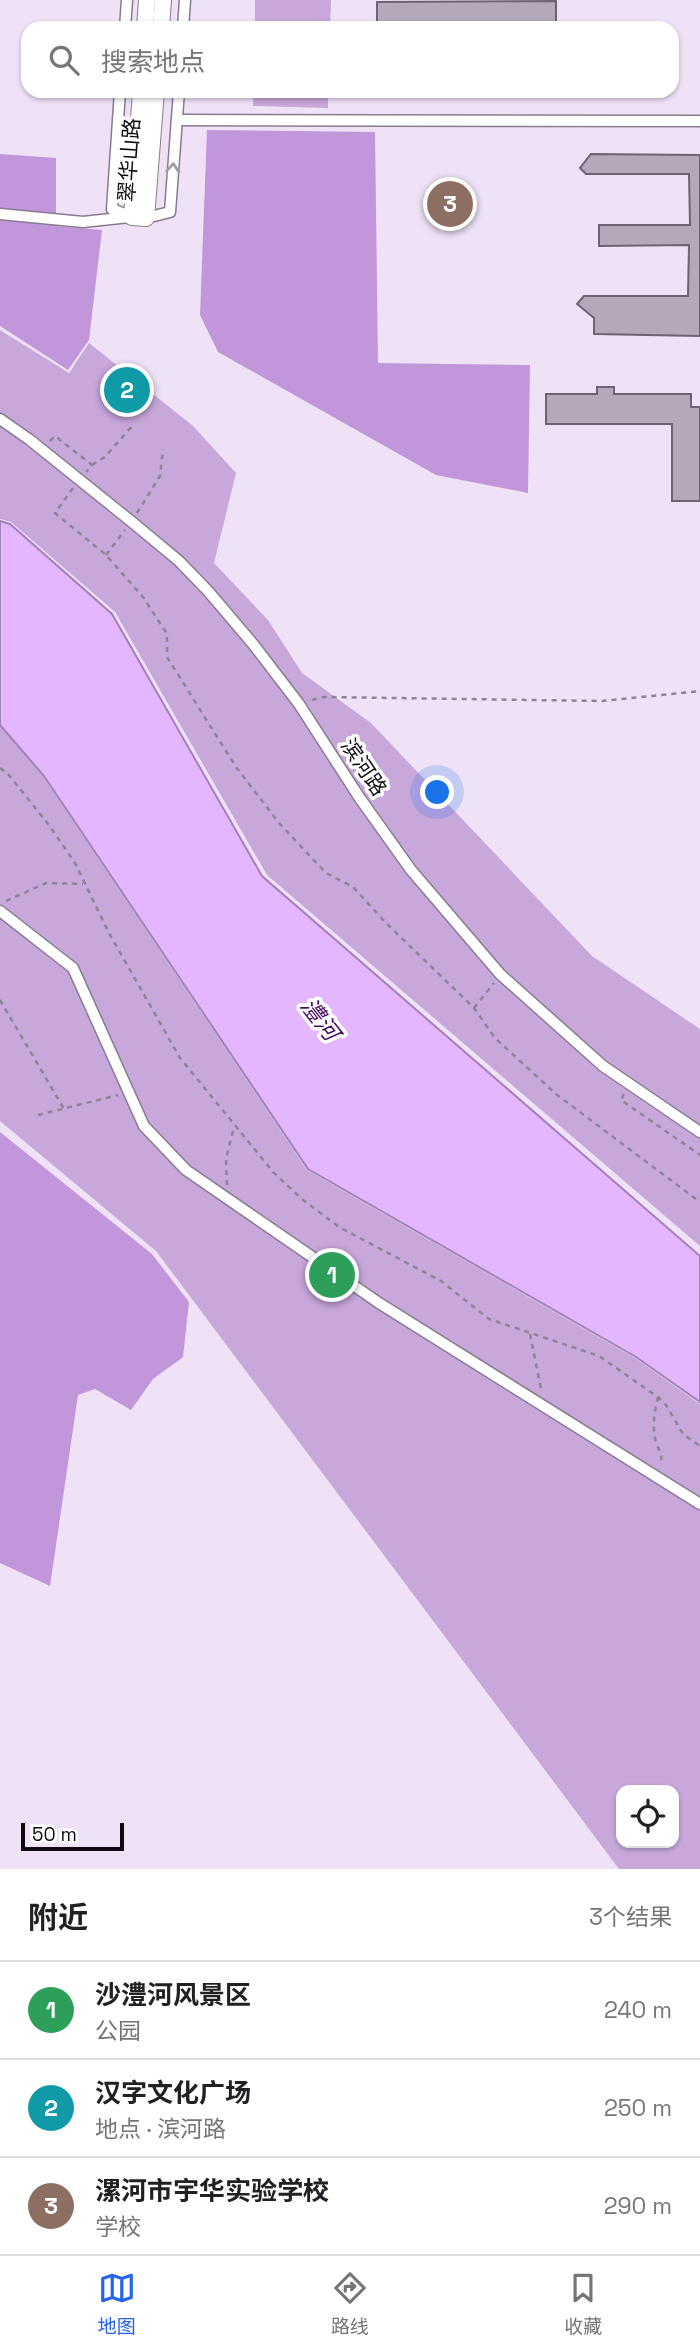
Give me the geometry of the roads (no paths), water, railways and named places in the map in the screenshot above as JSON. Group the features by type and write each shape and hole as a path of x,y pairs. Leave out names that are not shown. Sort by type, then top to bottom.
{"main road":[{"path":"146,21 147,0"},
{"path":"161,21 163,0"},
{"name":"翠华山路","path":"139,217 141,98"},
{"name":"翠华山路","path":"139,217 155,98"}],"street":[{"path":"126,21 127,0"},
{"path":"184,21 185,0"},
{"path":"120,98 112,209 139,217"},
{"path":"0,214 83,222 170,212 179,98"},
{"path":"177,120 700,121"},
{"name":"滨河路","path":"0,419 132,522 179,561 208,591 299,704 359,797 411,870 500,974 603,1066 700,1132"},
{"path":"0,911 73,968 144,1126 186,1170 379,1303 700,1504"}],"water":[{"name":"澧河","path":"0,521 10,524 112,614 262,876 700,1256 700,1402 636,1357 308,1169 44,776 0,725"}],"place":[{"name":"漯河市宇华实验学校","path":"450,204"},
{"name":"汉字文化广场","path":"127,390"},
{"name":"沙澧河风景区","path":"332,1275"}]}
